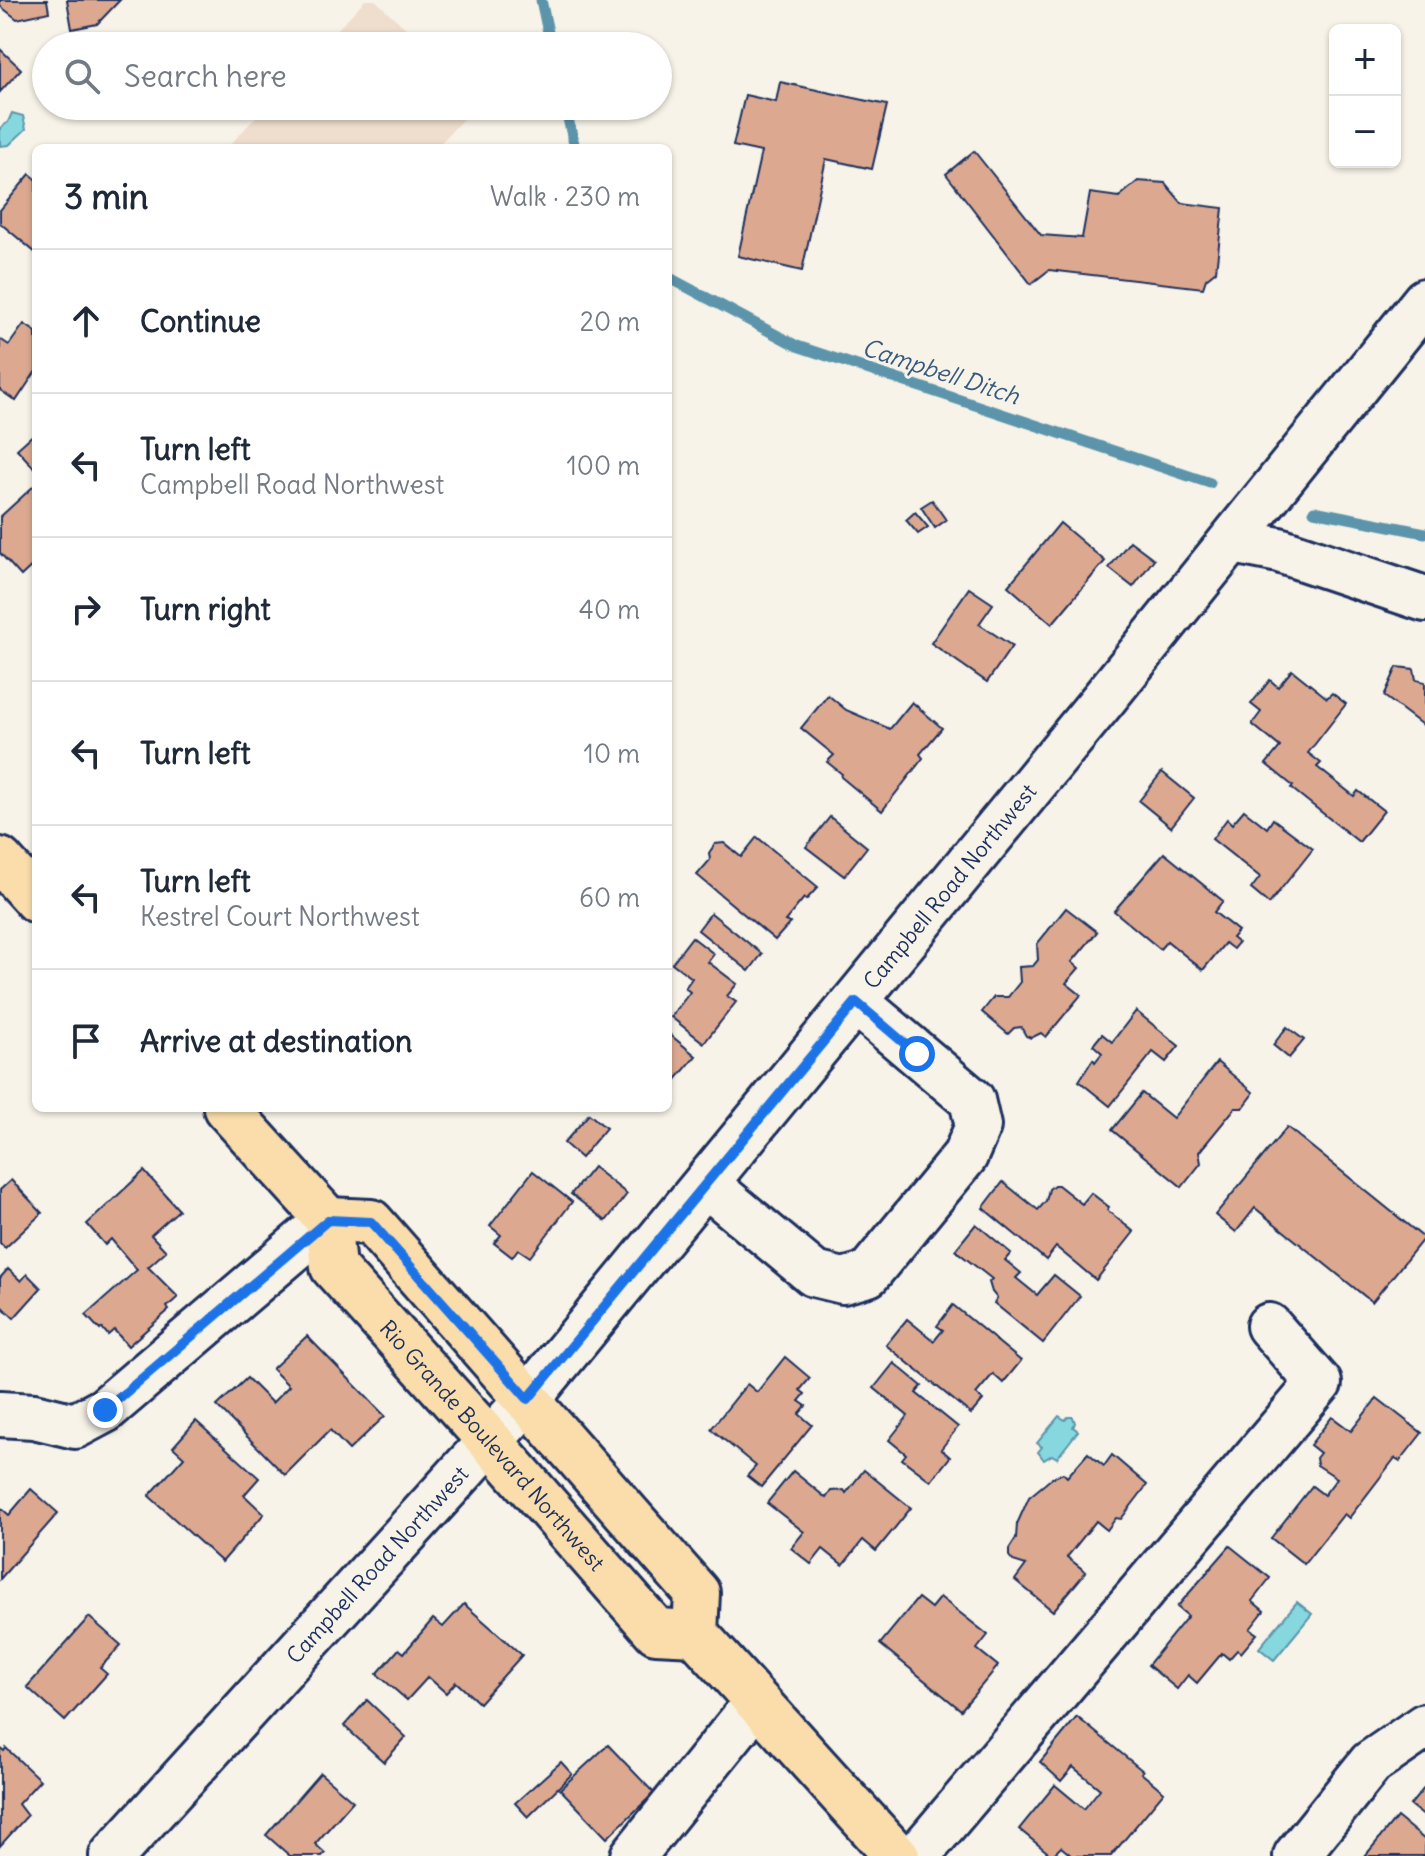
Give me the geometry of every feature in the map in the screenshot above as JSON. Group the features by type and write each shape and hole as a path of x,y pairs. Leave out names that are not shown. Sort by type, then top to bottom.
{"main road":[{"path":"0,860 32,896"},
{"path":"230,1112 328,1220 371,1222 697,1593 695,1633 897,1856"},
{"name":"Rio Grande Boulevard Northwest","path":"328,1220 333,1267 656,1631 695,1633"}],"street":[{"name":"Campbell Road Northwest","path":"112,1856 528,1399 1233,541 1425,301"},
{"path":"1233,541 1279,550 1425,599"},
{"path":"706,1184 814,1274 843,1281 868,1274 965,1156 978,1126 972,1100 856,1002"},
{"path":"0,1414 34,1416 75,1426 105,1410 328,1220"},
{"path":"917,1856 1319,1383 1269,1326"},
{"path":"633,1856 757,1702"},
{"path":"1296,1856 1371,1763 1425,1726"}],"shaded area":[{"path":"365,0 375,0 410,32 335,32"},
{"path":"253,120 462,120 440,144 231,144"}],"water":[{"path":"12,113 23,116 26,129 9,145 0,146 0,128 8,122"},
{"path":"1059,1416 1065,1420 1073,1417 1073,1427 1078,1431 1057,1458 1052,1455 1044,1460 1038,1452 1042,1447 1037,1443"},
{"path":"1297,1602 1312,1614 1274,1660 1259,1648"}],"building":[{"path":"0,0 47,0 49,12 17,19 0,6"},
{"path":"67,0 120,0 97,24 72,29"},
{"path":"0,49 21,69 0,92"},
{"path":"780,82 887,105 872,169 826,159 802,271 738,256 761,152 733,146 745,95 776,102"},
{"path":"974,151 1041,235 1082,238 1090,193 1119,197 1138,181 1165,183 1182,203 1223,208 1216,271 1206,279 1203,288 1049,270 1031,284 946,174"},
{"path":"30,174 32,176 32,250 0,223 0,210"},
{"path":"24,324 32,329 32,377 16,401 0,390 0,339 9,345"},
{"path":"32,436 32,466 17,449"},
{"path":"32,488 32,566 21,576 0,553 0,517"},
{"path":"932,500 946,520 935,528 921,507"},
{"path":"915,512 928,527 918,534 906,520"},
{"path":"1060,523 1105,561 1052,624 1008,586"},
{"path":"1130,541 1154,559 1133,587 1109,568"},
{"path":"969,588 993,604 979,624 1012,646 987,682 931,643"},
{"path":"1397,667 1414,669 1416,680 1425,682 1425,727 1384,696"},
{"path":"1292,670 1327,698 1332,693 1346,704 1308,753 1321,763 1317,767 1354,796 1358,791 1384,811 1359,842 1266,764 1280,747 1252,724 1261,712 1251,704 1270,680 1278,687"},
{"path":"828,695 846,710 890,729 912,702 942,728 920,754 923,758 882,811 841,777 842,774 827,762 834,755 801,728"},
{"path":"1162,772 1194,798 1171,827 1139,801"},
{"path":"1244,810 1267,828 1273,819 1313,849 1269,904 1251,889 1260,877 1212,839 1227,819 1232,824"},
{"path":"830,817 867,847 844,876 806,847"},
{"path":"757,837 818,887 785,921 790,923 775,940 697,875 710,860 709,853 715,844 724,843 741,857"},
{"path":"1164,853 1223,901 1214,912 1238,931 1232,938 1238,943 1233,949 1225,943 1203,970 1167,941 1160,949 1114,911"},
{"path":"1066,908 1097,932 1072,962 1079,968 1066,983 1081,995 1046,1037 1041,1033 1031,1038 1026,1036 1021,1027 1014,1028 1008,1034 982,1012 994,997 1008,997 1020,982 1019,967 1033,966 1038,960 1037,944"},
{"path":"711,913 762,954 749,971 698,930"},
{"path":"692,937 714,954 708,962 737,984 727,996 736,1002 704,1043 672,1018 690,992 685,988 692,978 672,963"},
{"path":"1136,1011 1179,1046 1166,1062 1153,1052 1110,1106 1079,1081 1093,1059 1095,1062 1102,1053 1093,1045 1102,1034 1112,1042"},
{"path":"1287,1027 1304,1040 1289,1058 1273,1045"},
{"path":"672,1036 696,1056 672,1084"},
{"path":"1217,1062 1253,1092 1252,1096 1243,1108 1235,1108 1199,1152 1201,1163 1182,1187 1112,1130 1142,1093 1173,1118"},
{"path":"589,1114 606,1128 581,1158 564,1143"},
{"path":"1287,1127 1424,1238 1372,1302 1255,1208 1236,1232 1215,1215"},
{"path":"593,1167 627,1194 606,1221 571,1194"},
{"path":"144,1171 179,1210 151,1235 166,1251 148,1267 178,1297 167,1307 169,1310 128,1346 114,1330 108,1335 86,1315 137,1270 111,1239 105,1245 87,1224"},
{"path":"533,1171 572,1202 530,1257 518,1249 512,1257 494,1243 501,1235 490,1226"},
{"path":"11,1180 42,1213 5,1248 0,1243 0,1190"},
{"path":"1003,1182 1038,1210 1054,1185 1082,1204 1091,1193 1134,1232 1096,1280 1056,1247 1046,1260 983,1208"},
{"path":"976,1224 1011,1253 1005,1260 1021,1273 1016,1278 1037,1295 1054,1275 1080,1296 1043,1343 994,1303 997,1298 989,1282 992,1279 955,1250"},
{"path":"8,1269 21,1281 27,1274 41,1288 14,1318 0,1305 0,1278"},
{"path":"953,1305 1021,1361 1003,1383 993,1374 976,1394 983,1400 971,1414 886,1345 907,1319 934,1341 943,1330 937,1326"},
{"path":"307,1336 385,1416 349,1450 330,1430 285,1475 217,1406 247,1378 272,1403 289,1386 272,1369"},
{"path":"785,1357 810,1378 800,1390 805,1394 799,1401 806,1406 799,1414 812,1425 761,1487 747,1476 756,1466 711,1429 747,1384 757,1392"},
{"path":"894,1363 922,1386 916,1393 958,1427 941,1449 950,1457 931,1481 902,1459 906,1454 889,1440 908,1416 874,1388"},
{"path":"1377,1398 1422,1433 1400,1461 1395,1458 1349,1518 1344,1514 1304,1564 1271,1538 1312,1486 1324,1495 1337,1478 1317,1465 1316,1458 1320,1453 1310,1445 1332,1417 1351,1431"},
{"path":"196,1421 259,1478 244,1495 264,1514 222,1562 149,1496 184,1457 173,1447"},
{"path":"1088,1453 1104,1466 1112,1455 1147,1485 1121,1519 1116,1518 1107,1530 1096,1521 1067,1557 1086,1572 1053,1611 1015,1580 1026,1565 1013,1561 1009,1549 1016,1538 1017,1524 1029,1497 1052,1478 1063,1473 1067,1477"},
{"path":"864,1470 911,1508 876,1551 863,1540 843,1565 823,1549 811,1564 791,1548 804,1532 767,1503 793,1471 826,1498 831,1491 844,1490 846,1493"},
{"path":"31,1489 58,1513 0,1579 0,1507 9,1515"},
{"path":"1230,1546 1270,1578 1252,1601 1264,1611 1250,1629 1257,1634 1241,1653 1237,1650 1229,1659 1222,1653 1197,1683 1188,1675 1177,1689 1148,1665 1188,1616 1177,1607"},
{"path":"940,1597 988,1635 977,1649 998,1666 961,1710 880,1644 918,1598 931,1608"},
{"path":"464,1604 522,1655 479,1703 456,1682 446,1693 428,1677 407,1700 377,1674 399,1649 404,1653 433,1619 443,1627"},
{"path":"89,1617 121,1645 100,1668 107,1674 65,1721 27,1687"},
{"path":"367,1700 406,1737 384,1762 344,1726"},
{"path":"1077,1717 1164,1792 1111,1856 1072,1856 1061,1847 1052,1856 1019,1829 1055,1785 1084,1809 1100,1789 1073,1767 1061,1781 1040,1762"},
{"path":"608,1745 654,1793 607,1838 560,1789"},
{"path":"0,1748 4,1751 6,1748 40,1780 18,1804 27,1816 0,1846"},
{"path":"561,1762 572,1774 528,1817 515,1803"},
{"path":"320,1773 353,1801 315,1844 325,1853 322,1856 290,1856 266,1835"},
{"path":"1425,1787 1425,1817 1410,1805"},
{"path":"1397,1817 1425,1840 1425,1856 1365,1856"}],"waterway":[{"name":"Campbell Ditch","path":"541,0 548,32"},
{"name":"Campbell Ditch","path":"568,120 574,144"},
{"name":"Campbell Ditch","path":"672,279 797,346 1210,483"},
{"name":"Campbell Ditch","path":"1314,511 1425,533"}],"route":[{"path":"105,1410 328,1220 371,1222 528,1399 856,1002 917,1054"}]}
